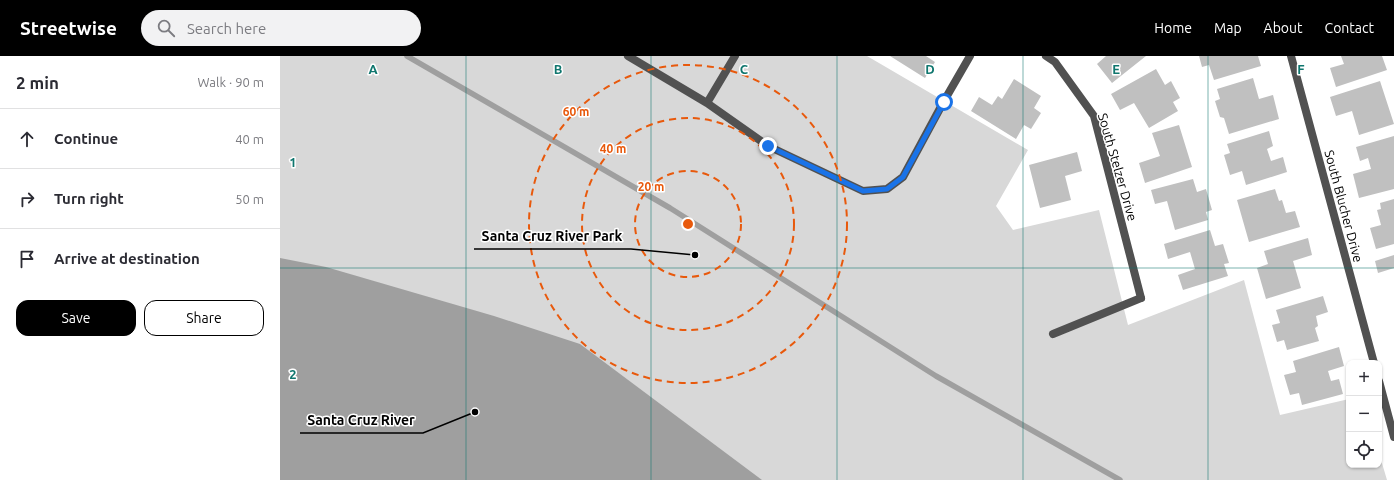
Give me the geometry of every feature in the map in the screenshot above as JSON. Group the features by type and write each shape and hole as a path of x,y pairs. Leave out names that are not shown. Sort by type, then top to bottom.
{"street":[{"path":"628,56 707,103 768,146 863,191 887,189 903,177 970,56"},
{"path":"707,103 735,56"},
{"name":"South Stelzer Drive","path":"1046,56 1055,62 1094,116 1141,298 1053,334"},
{"name":"South Blucher Drive","path":"1291,56 1373,360"},
{"path":"1382,392 1394,437"}],"shaded area":[{"path":"280,56 867,56 1028,150 996,206 1013,230 1099,210 1128,325 1244,280 1280,415 1346,400 1346,468 1382,468 1382,463 1387,480 280,480"},
{"path":"280,258 326,267 494,316 580,344 762,480 280,480"}],"building":[{"path":"890,56 926,56 935,62 925,78"},
{"path":"1106,56 1146,56 1112,83 1097,64"},
{"path":"1199,56 1258,56 1261,66 1214,80 1209,65 1202,67"},
{"path":"1341,56 1382,56 1387,70 1336,87 1330,68 1344,64"},
{"path":"1156,69 1165,85 1171,81 1180,98 1173,102 1178,111 1149,128 1134,103 1120,110 1111,94"},
{"path":"1253,78 1259,99 1273,95 1279,119 1229,134 1224,118 1220,117 1215,101 1220,99 1217,89"},
{"path":"1014,79 1041,96 1034,108 1041,113 1031,129 1024,125 1016,139 971,111 979,97 992,105 998,96 1002,99"},
{"path":"1380,81 1394,124 1359,135 1352,111 1336,116 1330,97"},
{"path":"1179,125 1192,167 1145,183 1139,163 1160,156 1152,133"},
{"path":"1269,131 1273,146 1267,149 1271,161 1283,157 1287,172 1246,185 1242,171 1230,175 1224,155 1230,153 1227,144"},
{"path":"1394,136 1394,189 1359,198 1353,174 1371,169 1368,158 1360,161 1356,147"},
{"path":"1077,152 1082,171 1065,176 1071,200 1040,208 1029,165"},
{"path":"1193,179 1197,192 1206,189 1212,210 1206,212 1208,220 1175,230 1167,201 1155,204 1151,190"},
{"path":"1275,189 1279,201 1282,200 1286,213 1295,211 1300,227 1249,242 1237,200"},
{"path":"1394,199 1394,244 1376,249 1370,228 1381,225 1377,210 1381,209 1380,203"},
{"path":"1210,230 1215,246 1223,244 1229,263 1224,264 1228,276 1183,290 1178,275 1195,269 1190,252 1168,259 1164,244"},
{"path":"1308,238 1312,255 1293,261 1301,288 1266,299 1257,268 1268,264 1264,251"},
{"path":"1394,255 1394,268 1378,273 1375,261"},
{"path":"1323,296 1328,312 1316,316 1318,326 1315,328 1319,341 1287,350 1284,340 1277,342 1272,325 1280,323 1276,310"},
{"path":"1339,347 1344,366 1328,371 1331,381 1339,379 1343,394 1302,405 1299,393 1290,395 1284,375 1296,372 1293,361"}],"waterway":[{"path":"407,56 670,208 936,376 1120,480"}],"place":[{"name":"Santa Cruz River Park","path":"695,255"},
{"name":"Santa Cruz River","path":"475,412"}],"route":[{"path":"768,146 863,191 887,189 903,177 944,102"}]}
